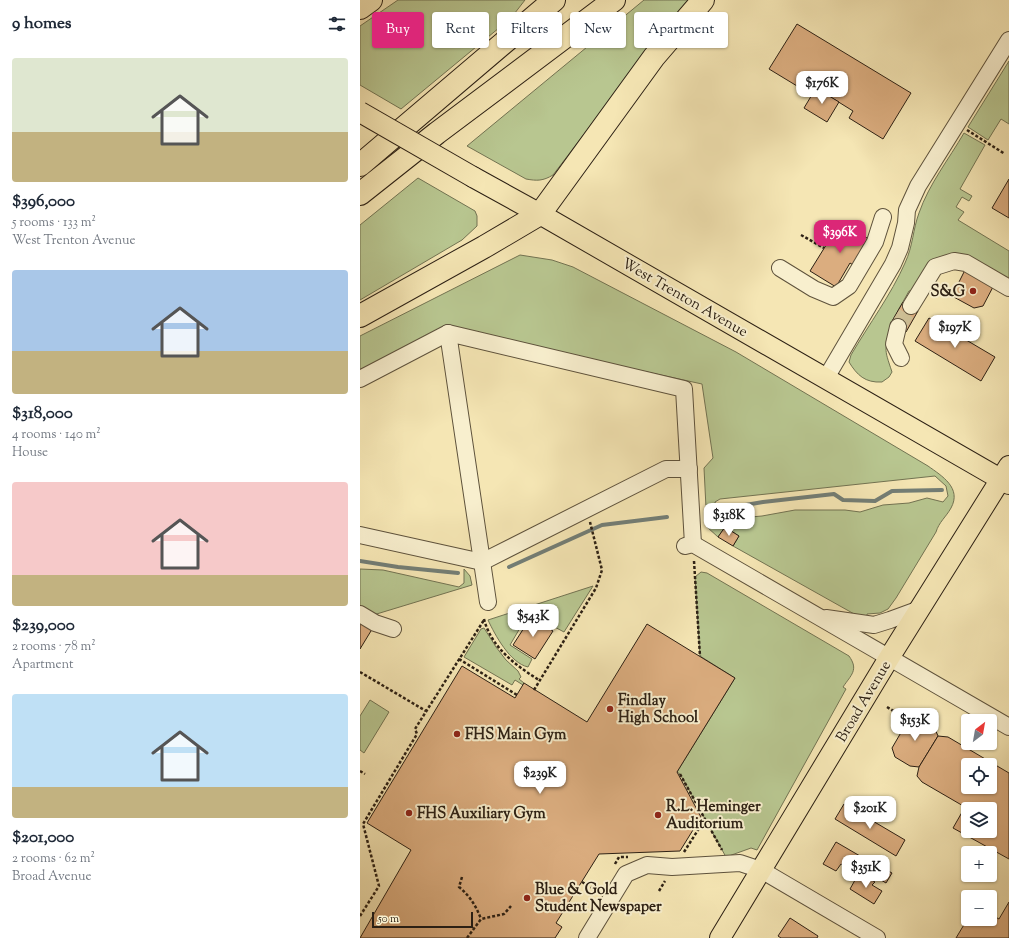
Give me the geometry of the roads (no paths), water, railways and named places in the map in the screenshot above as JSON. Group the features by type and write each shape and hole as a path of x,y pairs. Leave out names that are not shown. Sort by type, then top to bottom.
{"highway":[{"path":"360,8 371,0"},
{"path":"360,165 554,0"},
{"path":"360,194 437,133 614,0"},
{"path":"360,316 540,214 654,57 703,0"}],"main road":[{"name":"West Trenton Avenue","path":"360,112 826,378 1006,476"},
{"name":"Broad Avenue","path":"720,938 889,658 1006,476"}],"street":[{"path":"826,378 893,264 900,248 906,223 907,210 918,186 1009,40"},
{"path":"780,268 814,289 833,297 849,286 874,242 883,217"},
{"path":"911,306 935,267 954,261 966,263 1009,288"},
{"path":"898,327 894,344 901,358"},
{"path":"360,379 448,333 684,389 689,469 689,545 817,616 1009,727"},
{"path":"448,333 482,562 485,607"},
{"path":"360,535 482,562 666,469 689,469"},
{"path":"817,616 874,624 920,609"},
{"path":"360,614 375,623 392,629"},
{"path":"587,938 626,874 647,865 672,867 740,863 761,870 876,938"}],"waterway":[{"path":"722,509 763,502 834,494 843,500 875,501 892,491 942,490"},
{"path":"509,567 602,525 667,517"},
{"path":"360,561 398,567 458,573"}],"tunnel":[{"path":"898,327 911,306"}],"place":[{"name":"S&G","path":"973,291"},
{"name":"Findlay High School","path":"610,709"},
{"name":"FHS Main Gym","path":"457,734"},
{"name":"FHS Auxiliary Gym","path":"409,813"},
{"name":"R.L. Heminger Auditorium","path":"658,815"},
{"name":"Blue & Gold Student Newspaper","path":"527,898"}]}
